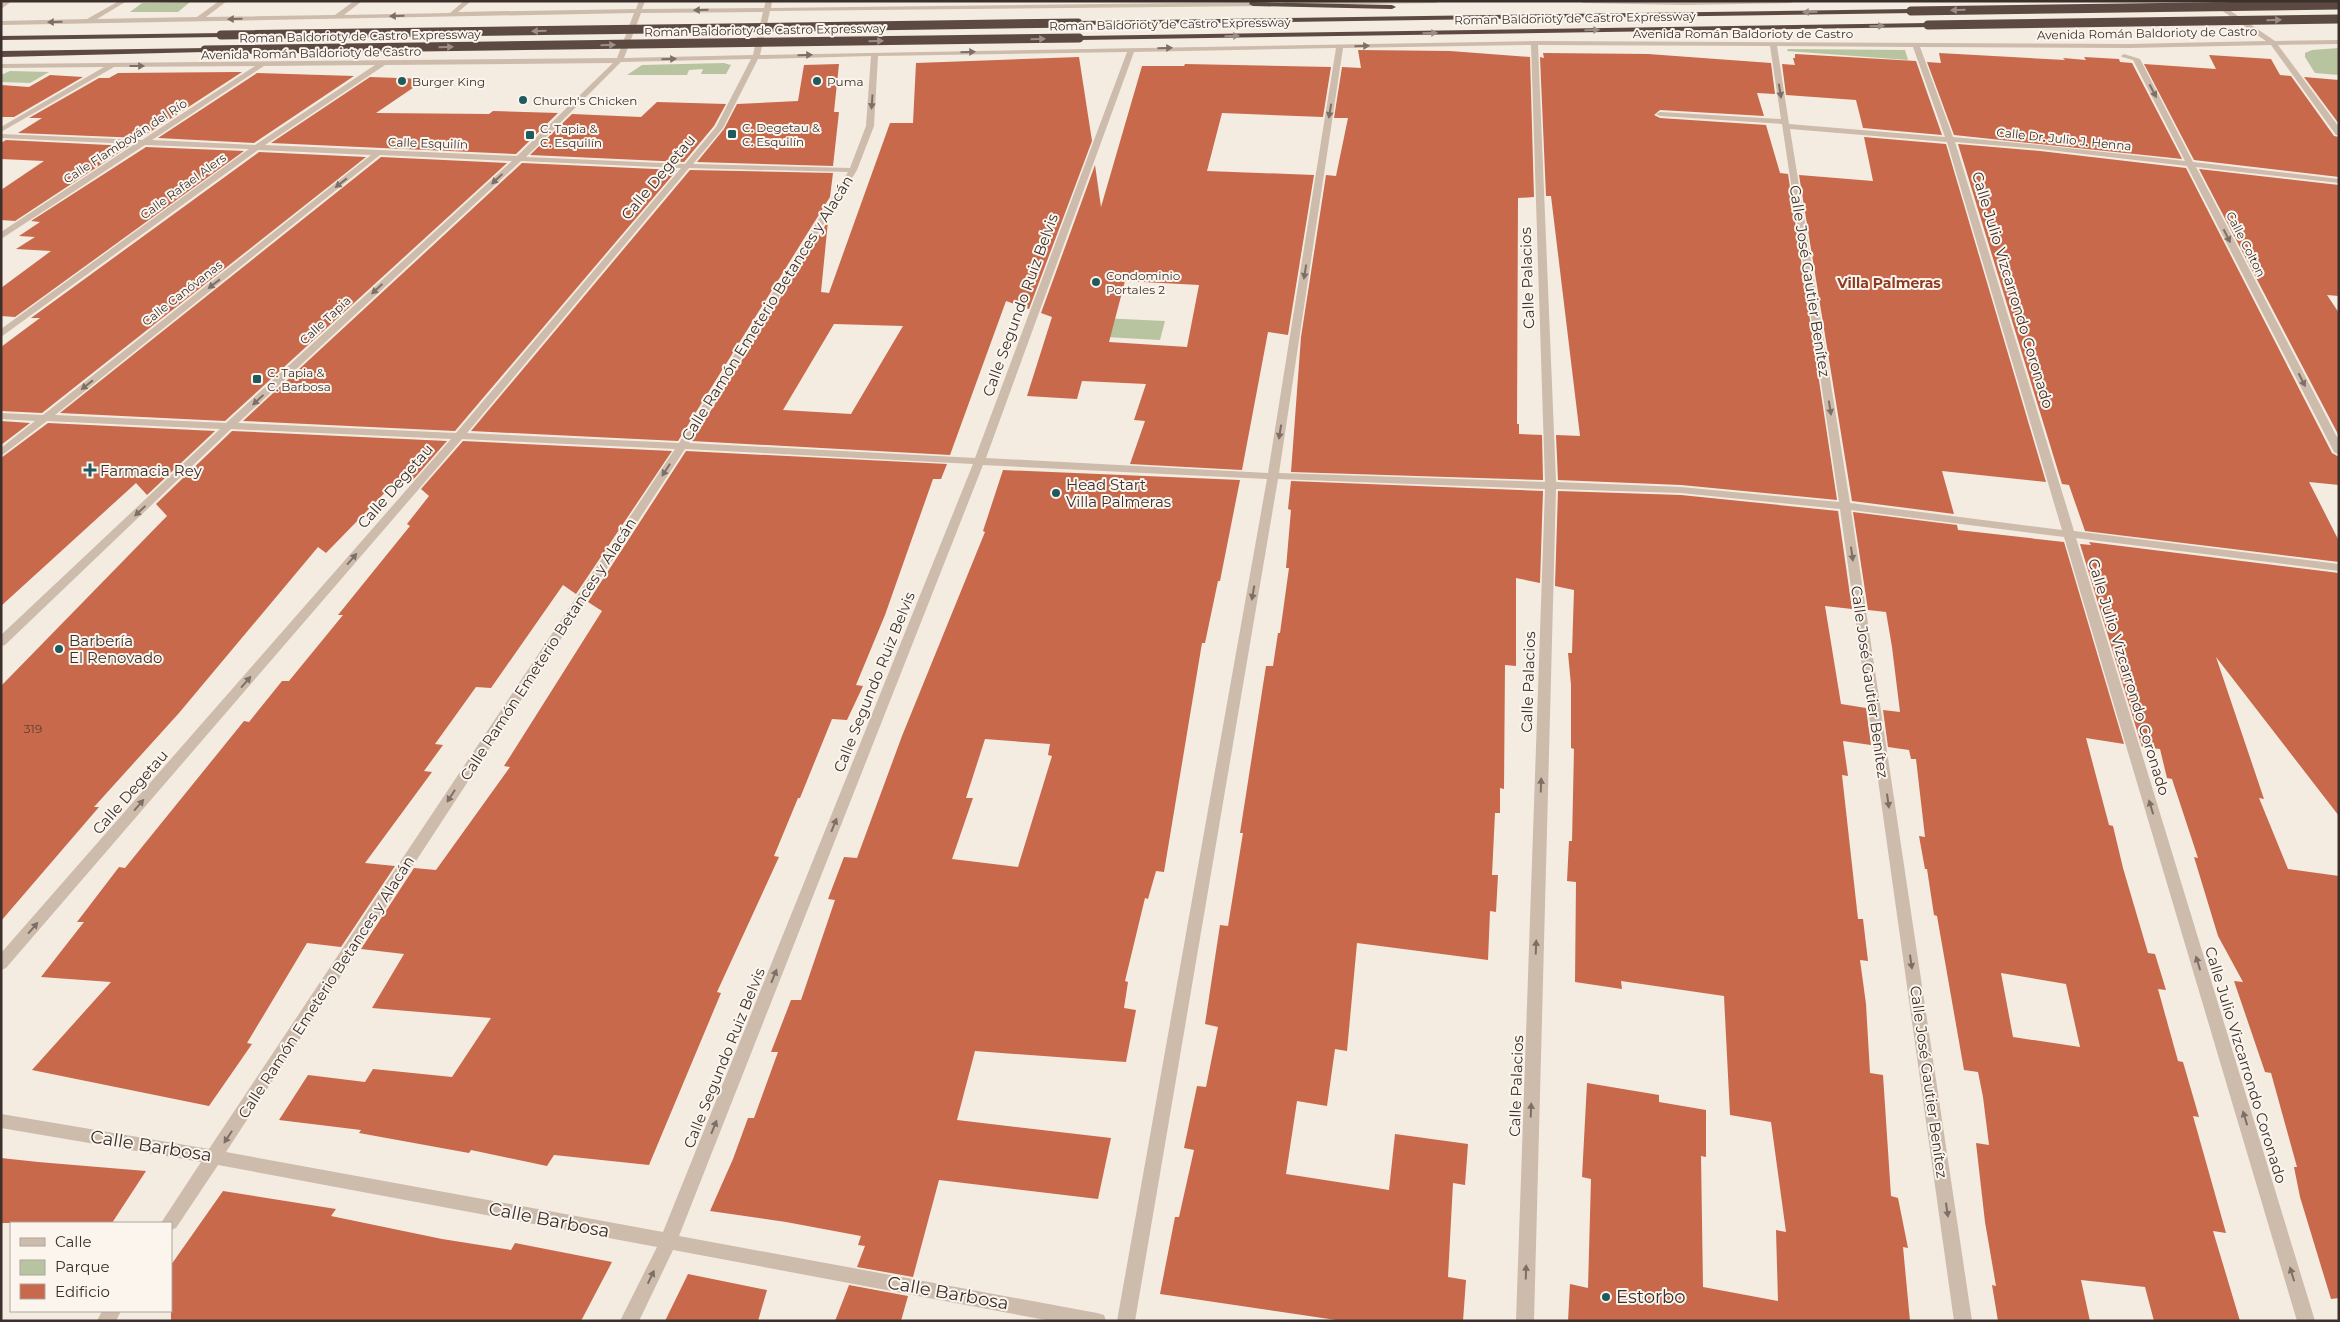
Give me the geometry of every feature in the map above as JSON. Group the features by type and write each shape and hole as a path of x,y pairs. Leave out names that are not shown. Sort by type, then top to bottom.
{"highway":[{"path":"1253,4 1446,8"},
{"name":"Roman Baldorioty de Castro Expressway","path":"1,38 1574,14 2339,5"},
{"path":"1505,8 1574,14"},
{"name":"Roman Baldorioty de Castro Expressway","path":"1,54 2339,19"}],"street":[{"path":"1,7 9,1"},
{"path":"86,22 124,1"},
{"path":"198,20 224,1"},
{"path":"336,17 359,1"},
{"path":"452,14 468,1"},
{"name":"Calle Tapia","path":"1,642 230,426 520,158 620,60 642,1"},
{"name":"Calle Degetau","path":"1,964 458,437 719,128 756,56 769,1"},
{"path":"1,23 767,9 881,5 1253,4 1436,1"},
{"path":"1583,1 1791,1"},
{"path":"2211,1 2272,43 2339,133"},
{"name":"Avenida Román Baldorioty de Castro","path":"2,66 261,65 620,60 1132,49 1534,44 1773,43 1916,46 2129,46 2339,42"},
{"name":"Calle José Gautier Benítez","path":"1773,43 1845,506 1963,1321"},
{"name":"Calle Palacios","path":"1524,1321 1551,484 1534,44"},
{"path":"1126,1321 1273,476 1340,46"},
{"name":"Calle Julio Vizcarrondo Coronado","path":"1916,46 1950,139 2306,1321"},
{"name":"Calle Segundo Ruiz Belvis","path":"630,1321 668,1242 979,462 1132,49"},
{"name":"Calle Ramón Emeterio Betances y Alacán","path":"171,1222 682,446 853,170 870,126 875,54"},
{"name":"Calle Colton","path":"2124,56 2136,59 2339,452"},
{"name":"Calle Rafael Alers","path":"1,334 257,147 383,63"},
{"name":"Calle Flamboyán del Río","path":"1,236 261,65"},
{"path":"1,130 111,66"},
{"name":"Calle Dr. Julio J. Henna","path":"1660,114 1950,139 2190,164 2339,182"},
{"name":"Calle Esquilín","path":"1,136 687,166 853,170"},
{"name":"Calle Canóvanas","path":"1,453 379,152"},
{"path":"1,416 682,446 1273,476 1551,484 1681,490 1845,506 2070,536 2339,568"},
{"name":"Calle Barbosa","path":"1,1121 215,1156 1097,1321"}],"green space":[{"path":"190,2 178,12 130,12 142,3"},
{"path":"2339,48 2339,75 2315,73 2305,57 2305,53 2312,50"},
{"path":"1788,49 1905,50 1908,60 1787,51"},
{"path":"724,63 731,65 726,74 701,74 703,69 689,70 687,75 627,75 642,65"},
{"path":"10,71 49,72 30,83 1,82 1,75"},
{"path":"1058,316 1165,321 1160,340 1051,334"}],"building":[{"path":"1358,50 1450,51 1530,57 1534,197 1518,198 1517,424 1519,424 1519,434 1542,435 1543,480 1291,472 1301,337 1326,175 1336,176 1348,118 1334,118 1342,67 1361,68"},
{"path":"1543,53 1648,54 1771,63 1775,94 1757,93 1764,116 1660,110 1654,115 1660,118 1766,125 1780,173 1788,174 1837,500 1681,485 1558,480 1556,435 1580,436 1551,196 1546,196 1540,57 1544,58"},
{"path":"1939,53 2086,60 2084,57 2119,59 2120,62 2132,63 2182,159 1954,135 1927,62 1941,63"},
{"path":"1795,54 1916,61 1942,135 1863,128 1856,100 1786,95 1782,64 1795,65 1793,58 1795,58"},
{"path":"2209,55 2271,59 2280,75 2291,76 2334,136 2339,137 2339,177 2194,160 2144,64 2216,69"},
{"path":"1079,57 1092,141 1029,309 1006,301 950,455 692,441 828,221 821,292 829,293 890,123 913,123 916,63","holes":["834,324 903,326 851,414 783,410"]},
{"path":"839,64 834,112 839,112 833,166 697,162 724,129 737,104 798,101 804,65"},
{"path":"1185,64 1331,67 1323,117 1222,113 1207,171 1314,175 1288,335 1268,332 1242,470 1130,464 1145,421 1134,420 1146,384 1082,381 1077,399 1027,396 1052,317 1041,313 1095,165 1101,207 1142,66 1184,66","holes":["1125,281 1199,285 1187,347 1109,342"]},
{"path":"242,72 141,138 18,133 42,118 29,118 99,78 109,78 118,73"},
{"path":"257,73 354,76 254,143 158,138"},
{"path":"50,75 83,77 14,117 1,117 1,85 29,87"},
{"path":"370,77 426,79 376,113 489,114 493,111 558,113 516,154 271,143"},
{"path":"2304,77 2339,80 2339,124"},
{"path":"657,102 726,104 714,126 684,162 530,155 572,114 641,117"},
{"path":"1864,137 1946,144 2046,482 1942,471 1954,514 1852,501 1799,175 1873,181"},
{"path":"6,140 129,146 15,221 1,220 1,190 44,161 1,159 1,143"},
{"path":"1958,144 2040,151 2186,168 2332,453 2339,457 2339,485 2309,482 2339,541 2339,562 2085,531 2069,485 2062,484"},
{"path":"146,147 244,151 15,317 1,316 1,288 51,251 16,249 35,237 19,236 40,222 31,221"},
{"path":"259,152 366,157 42,413 1,411 1,347 40,318 31,318"},
{"path":"381,157 507,163 225,421 60,413"},
{"path":"522,163 677,170 455,431 243,421"},
{"path":"2199,169 2339,185 2339,296 2327,295 2339,313 2339,436"},
{"path":"690,170 833,173 830,197 678,441 471,431"},
{"path":"1,421 30,423 1,445"},
{"path":"48,423 215,431 147,495 136,483 1,606 1,458"},
{"path":"232,431 447,441 412,481 403,474 326,553 318,547 179,713 94,807 99,807 1,921 1,686 167,516 156,504"},
{"path":"463,441 672,451 576,594 563,585 491,688 476,687 435,744 443,745 424,771 432,772 365,863 395,866 341,947 307,943 247,1043 252,1044 209,1106 32,1070 111,982 41,977 84,922 77,922 119,867 125,868 244,721 249,722 282,681 289,681 343,615 338,615 410,526 407,524 429,496 421,489"},
{"path":"686,451 947,464 941,479 933,479 885,615 856,685 863,686 847,720 832,719 774,856 779,857 717,992 721,993 649,1165 554,1155 547,1166 471,1150 469,1153 359,1133 361,1130 279,1120 308,1075 365,1082 373,1069 452,1077 491,1018 372,1008 404,954 361,949 414,868 436,870 510,767 504,766 602,611 588,602"},
{"path":"1003,470 1240,480 1220,581 1218,581 1205,643 1202,643 1164,872 1156,871 1148,899 1145,898 1125,981 1128,982 1124,1008 1136,1010 1126,1062 975,1051 957,1120 1111,1138 1098,1199 939,1180 913,1277 857,1267 865,1246 858,1245 861,1236 786,1222 710,1211 733,1159 748,1118 754,1118 778,1052 771,1052 791,1000 801,1000 835,900 828,899 844,857 857,858 902,736 985,532 983,531","holes":["985,739 1050,744 1048,755 1052,756 1018,867 952,859 973,798 966,798"]},
{"path":"1291,481 1543,491 1540,583 1516,578 1516,666 1505,665 1504,789 1500,788 1500,813 1495,813 1492,875 1498,875 1496,912 1490,911 1488,960 1357,943 1347,1051 1335,1049 1327,1106 1297,1101 1286,1174 1389,1190 1395,1134 1468,1144 1465,1185 1453,1183 1448,1277 1466,1280 1463,1321 1343,1321 1160,1294 1175,1217 1179,1217 1194,1150 1184,1148 1197,1086 1206,1087 1218,1027 1205,1024 1220,925 1228,926 1243,833 1240,833 1266,666 1273,666 1278,633 1280,633 1289,568 1286,568 1291,510 1288,509"},
{"path":"1558,491 1681,495 1838,511 1852,609 1825,606 1841,704 1866,708 1871,745 1843,741 1848,776 1842,775 1858,919 1863,919 1868,961 1860,960 1866,1004 1870,1073 1883,1075 1891,1196 1898,1198 1908,1248 1903,1247 1910,1321 1568,1321 1570,1284 1588,1288 1591,1179 1582,1177 1587,1083 1659,1095 1659,1102 1706,1110 1706,1157 1701,1156 1703,1287 1778,1301 1776,1230 1786,1232 1771,1122 1730,1115 1724,996 1621,981 1622,989 1575,982 1576,882 1567,881 1569,841 1572,841 1574,749 1571,748 1571,685 1568,653 1572,653 1574,590 1555,586"},
{"path":"1853,512 1957,525 1958,530 2064,542 2124,744 2086,738 2109,825 2113,826 2123,868 2148,953 2155,954 2166,990 2158,989 2178,1061 2183,1062 2199,1117 2193,1116 2226,1233 2213,1231 2240,1321 2154,1321 2145,1287 2081,1280 2090,1321 1998,1321 1992,1285 1996,1286 1985,1222 1976,1143 1989,1145 1983,1097 1978,1072 1964,1070 1937,916 1934,915 1927,869 1925,869 1919,836 1925,837 1916,759 1911,759 1909,750 1888,747 1883,710 1900,712 1886,612 1868,610","holes":["2001,973 2066,984 2080,1047 2013,1037"]},
{"path":"2089,542 2339,573 2339,816 2216,657 2264,799 2259,798 2288,869 2339,876 2339,1298 2331,1299 2300,1197 2294,1167 2297,1167 2271,1073 2265,1072 2234,981 2243,982 2218,936 2194,857 2198,858 2172,779 2167,778 2160,749 2142,747 2080,544 2091,545"},
{"path":"1,1158 146,1171 113,1222 1,1223"},
{"path":"223,1191 336,1209 331,1216 442,1239 511,1250 515,1243 612,1262 581,1321 171,1321 172,1264"},
{"path":"688,1274 767,1290 758,1321 665,1321"},
{"path":"849,1285 908,1296 901,1321 835,1321"}],"place":[{"name":"Burger King","path":"402,81"},
{"name":"Puma","path":"817,81"},
{"name":"Church's Chicken","path":"523,100"},
{"name":"C. Degetau & C. Esquilín","path":"732,134"},
{"name":"C. Tapia & C. Esquilín","path":"530,135"},
{"name":"Condominio Portales 2","path":"1096,282"},
{"name":"C. Tapia & C. Barbosa","path":"257,379"},
{"name":"Farmacia Rey","path":"90,470"},
{"name":"Head Start Villa Palmeras","path":"1056,493"},
{"name":"Barbería El Renovado","path":"59,649"},
{"name":"Estorbo","path":"1606,1297"}],"district":[{"name":"Villa Palmeras","path":"1889,283"}]}
